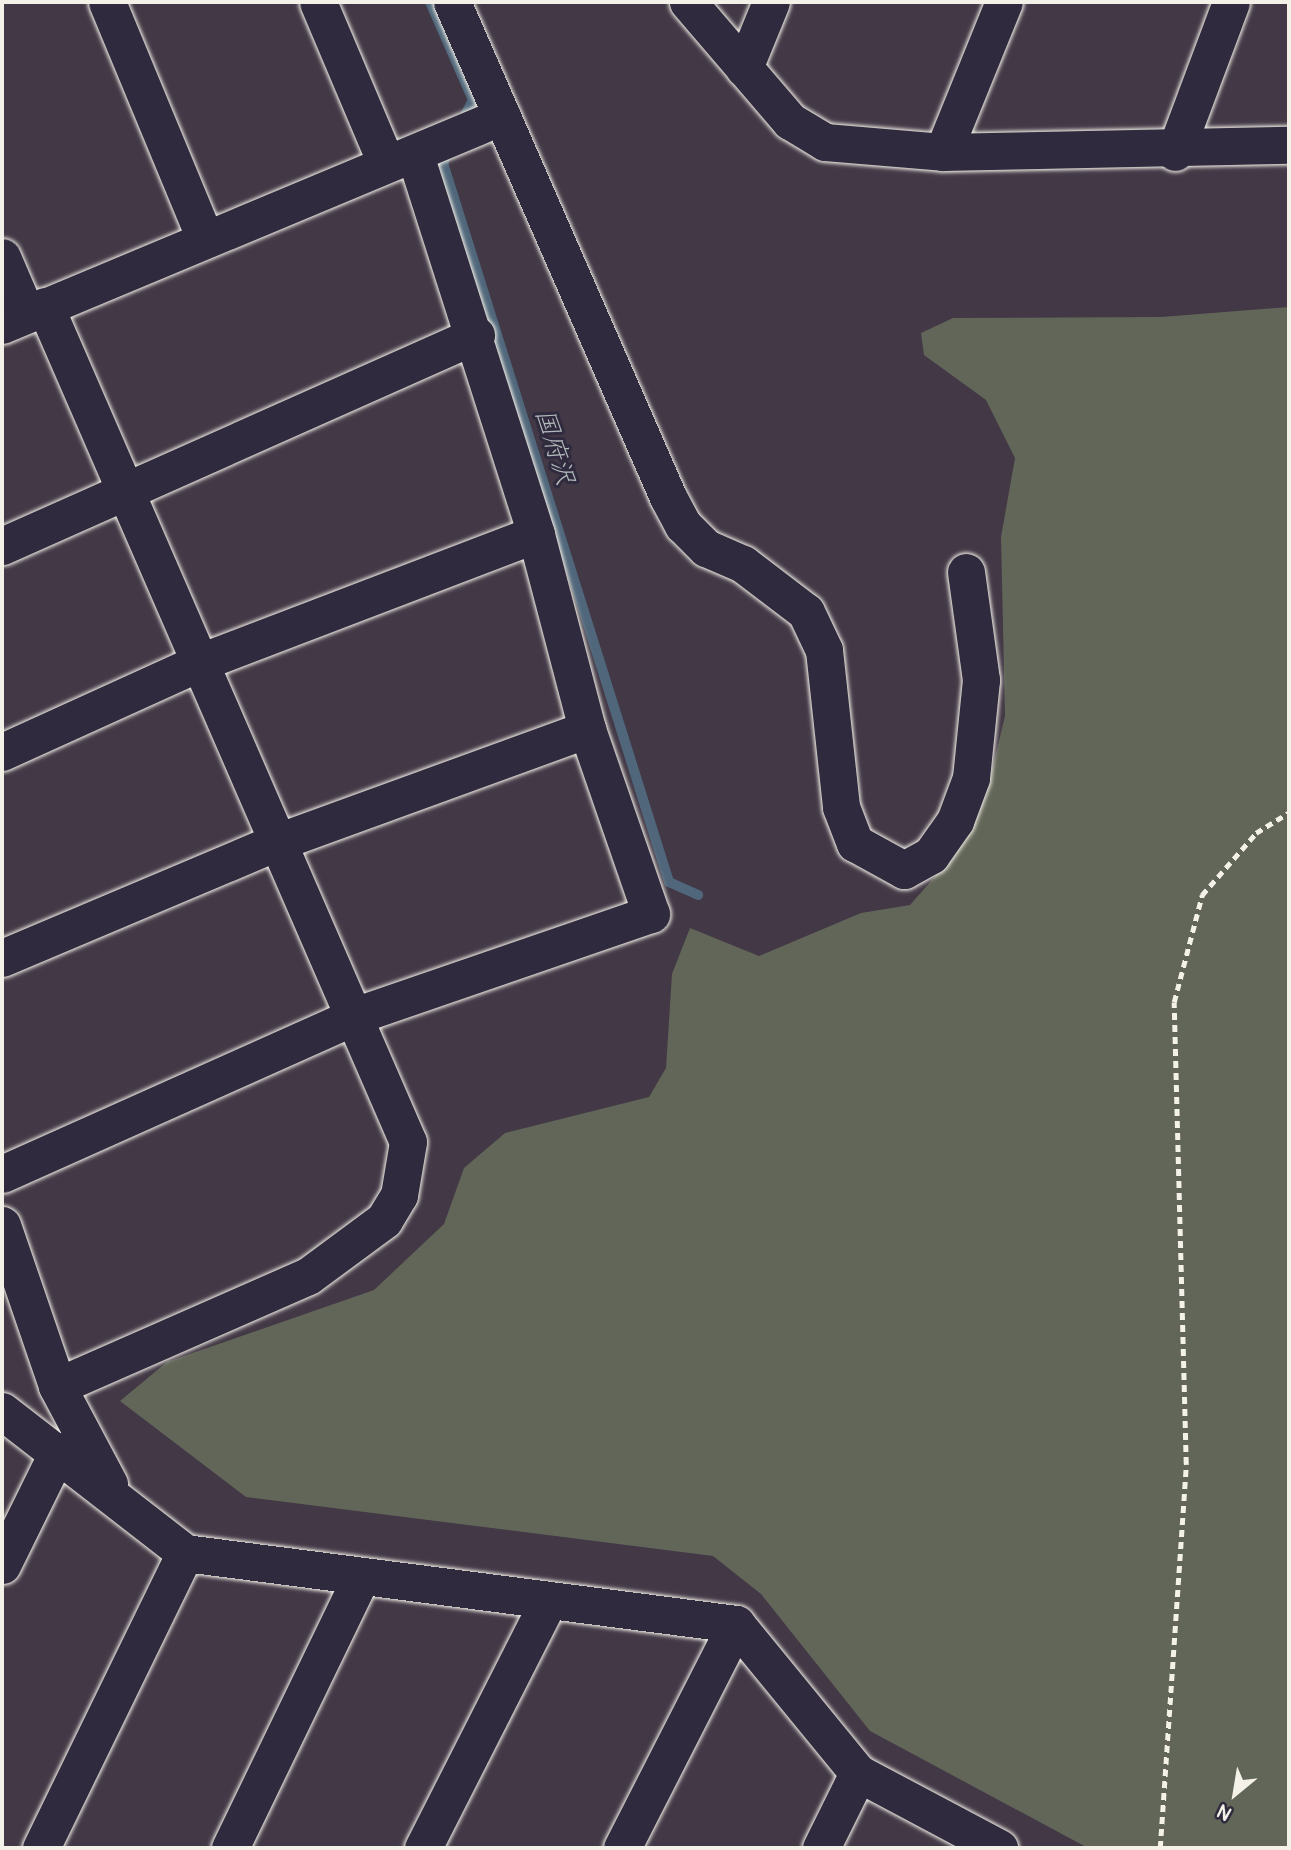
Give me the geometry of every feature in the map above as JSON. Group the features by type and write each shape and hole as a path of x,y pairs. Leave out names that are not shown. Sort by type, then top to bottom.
{"street":[{"path":"107,2 205,239"},
{"path":"2,1174 357,1016 651,914 587,729 536,534 476,335 400,158 318,2"},
{"path":"452,2 683,525 806,612 824,650 841,807 855,843 904,870 931,855 956,821 971,778 981,680 966,572"},
{"path":"688,2 790,121 825,142 943,152 1175,152 1289,145"},
{"path":"744,68 771,2"},
{"path":"943,152 1004,2"},
{"path":"1175,152 1231,2"},
{"path":"24,315 502,116"},
{"path":"2,257 24,315 125,493 203,660 276,842 357,1016 408,1142 399,1195 384,1220 308,1276 57,1386"},
{"path":"2,546 476,335"},
{"path":"2,752 203,660 536,534"},
{"path":"2,958 276,842 587,729"},
{"path":"2,1225 57,1386 112,1491"},
{"path":"2,1412 112,1491 185,1553 360,1579 736,1624 858,1773 999,1848"},
{"path":"2,1565 58,1451"},
{"path":"41,1848 185,1553"},
{"path":"230,1848 360,1579"},
{"path":"423,1848 549,1600"},
{"path":"622,1848 736,1624"},
{"path":"821,1848 858,1773"}],"path":[{"path":"1160,1848 1186,1464 1174,1002 1202,895 1256,833 1289,812"}],"green space":[{"path":"1289,307 1289,1848 1088,1848 870,1731 761,1594 713,1556 246,1497 120,1401 167,1362 374,1290 444,1224 464,1168 505,1133 649,1097 666,1068 672,974 690,928 759,956 861,913 910,905 939,872 986,795 1005,716 1001,537 1015,458 986,400 924,355 921,333 953,318 1161,317"}],"waterway":[{"name":"国府沢","path":"430,2 473,100 462,122"},
{"name":"国府沢","path":"450,149 443,163 669,882 698,895"}]}
